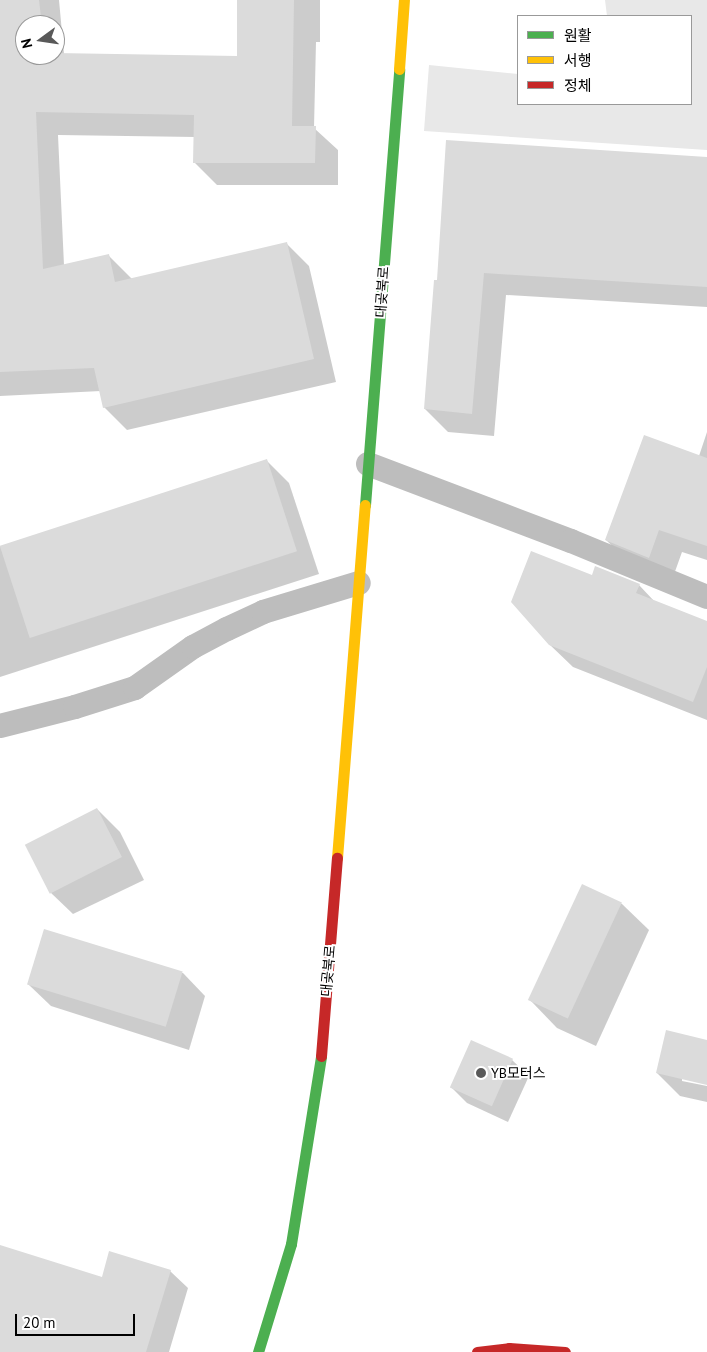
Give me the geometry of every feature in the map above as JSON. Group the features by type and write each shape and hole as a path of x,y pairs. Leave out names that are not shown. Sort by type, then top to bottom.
{"street":[{"name":"대곶북로","path":"258,1352 291,1244 320,1075 404,0"},
{"path":"477,1352 509,1348 565,1352"}],"lane":[{"path":"368,464 571,542 707,597"},
{"path":"0,726 75,707 134,688 193,647 245,620 263,612 359,583"}],"shaded area":[{"path":"605,0 707,0 707,150 424,131 429,65 517,74 517,105 692,105 692,15 607,15"}],"building":[{"path":"0,0 39,0 41,15 15,15 15,65 65,65 65,53 237,56 237,0 294,0 292,126 316,126 315,163 193,163 194,115 36,112 43,269 109,254 115,282 287,242 314,359 103,408 94,368 0,372"},
{"path":"446,140 707,157 707,287 484,273 472,414 424,409 434,280 437,280"},
{"path":"644,435 707,458 707,546 659,530 649,558 605,540"},
{"path":"267,459 297,551 30,638 0,546"},
{"path":"531,551 592,575 595,566 640,584 636,593 707,621 707,667 693,702 549,645 511,602"},
{"path":"97,808 122,857 50,894 25,845"},
{"path":"582,884 622,903 568,1019 528,1000"},
{"path":"44,929 183,971 166,1027 27,984"},
{"path":"666,1030 707,1040 707,1085 656,1073"},
{"name":"YB모터스","path":"471,1040 513,1059 492,1106 450,1088"},
{"path":"0,1245 102,1277 109,1251 171,1270 146,1352 0,1352"}],"traffic: fast":[{"path":"365,505 399,69"},
{"path":"258,1352 291,1244 321,1056"}],"traffic: slow":[{"path":"399,69 404,0"},
{"path":"337,858 365,505"}],"traffic: jam":[{"path":"321,1056 337,858"},
{"path":"477,1352 509,1348 565,1352"}],"place":[{"name":"YB모터스","path":"481,1073"}]}
